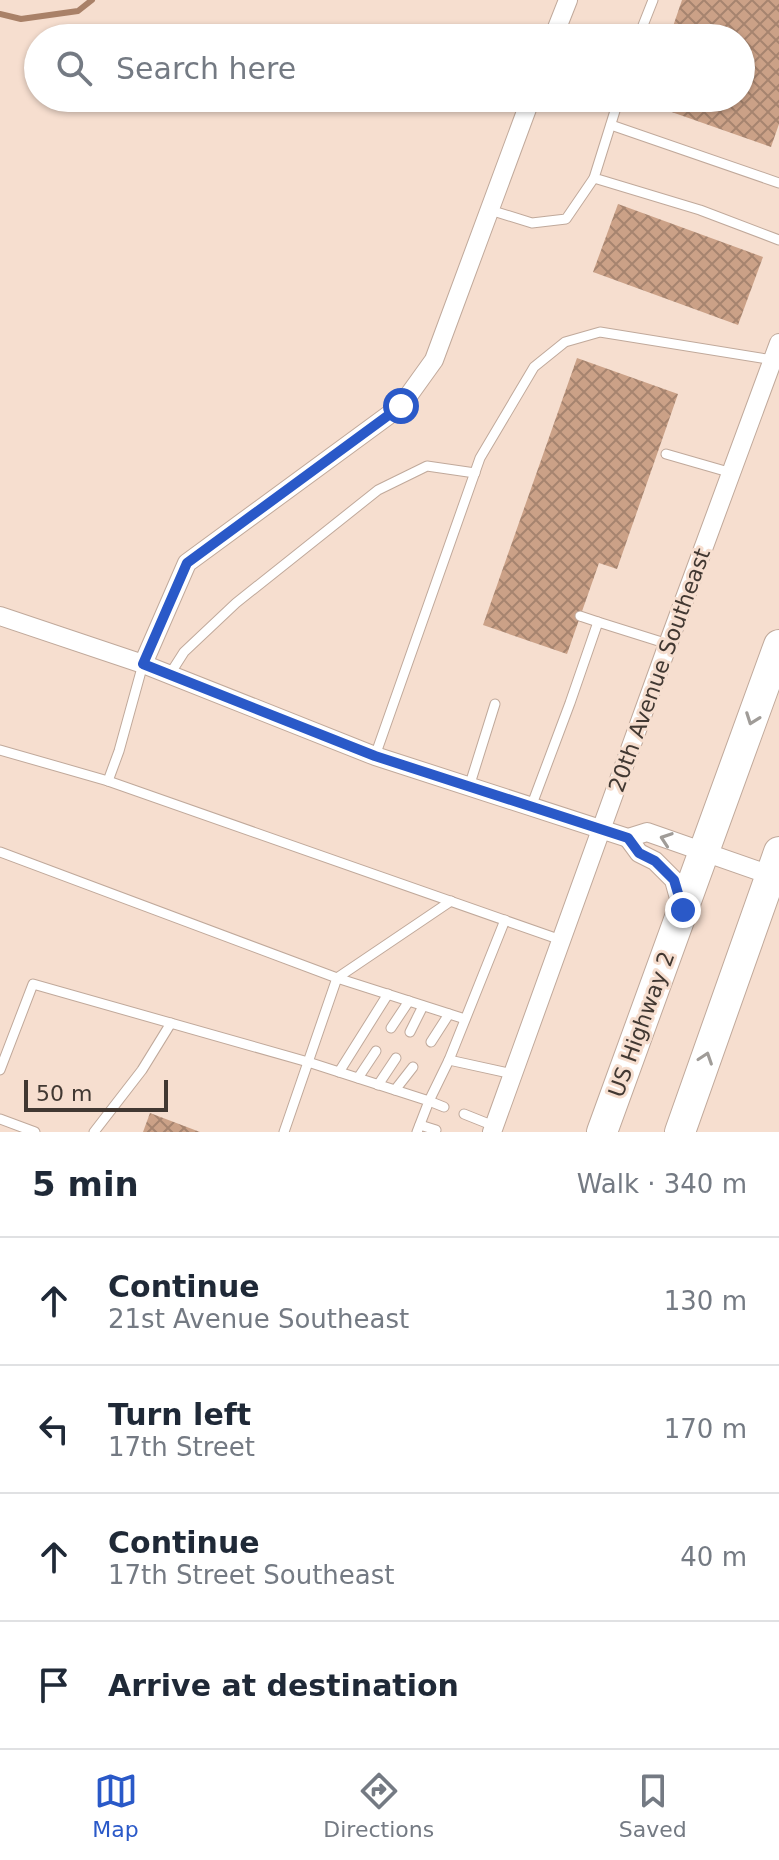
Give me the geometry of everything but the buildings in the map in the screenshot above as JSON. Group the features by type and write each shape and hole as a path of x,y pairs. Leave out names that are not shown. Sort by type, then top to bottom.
{"highway":[{"name":"US Highway 2","path":"602,1132 779,645"},
{"path":"680,1132 775,863"}],"street":[{"path":"559,24 568,0"},
{"path":"143,664 187,563 401,406 434,360 526,112"},
{"name":"20th Avenue Southeast","path":"493,1129 776,352"},
{"path":"0,616 170,674 375,756 601,830 628,838 647,832 704,851 775,863"},
{"path":"628,838 639,853 655,861 674,880 683,910"}],"lane":[{"path":"644,24 653,0"},
{"path":"490,210 532,223 566,219 594,178 615,112"},
{"path":"611,125 779,183"},
{"path":"594,178 700,210 779,240"},
{"path":"375,756 480,458 534,367 565,342 600,332 776,352"},
{"path":"666,454 732,473"},
{"path":"170,674 184,652 236,603 378,490 427,466 475,473"},
{"path":"580,616 668,644"},
{"path":"531,807 598,622"},
{"path":"108,781 143,664"},
{"path":"469,787 495,704"},
{"path":"0,750 108,781 561,940"},
{"path":"0,852 337,978 465,1019"},
{"path":"284,1132 337,978 451,901"},
{"path":"436,1130 418,1128 505,920"},
{"path":"0,1070 5,1044 33,984 308,1062 444,1107"},
{"path":"339,1072 388,994"},
{"path":"391,1028 409,1001"},
{"path":"410,1032 423,1006"},
{"path":"431,1042 449,1014"},
{"path":"94,1132 142,1070 171,1023"},
{"path":"358,1078 376,1051"},
{"path":"378,1085 396,1058"},
{"path":"449,1060 513,1074"},
{"path":"395,1090 413,1067"},
{"path":"464,1114 493,1129"},
{"path":"0,1119 35,1132"}],"waterway":[{"path":"0,14 21,19 78,11 92,0"}],"route":[{"path":"401,406 187,563 143,664 375,756 628,838 639,853 655,861 674,880 683,910"}]}
